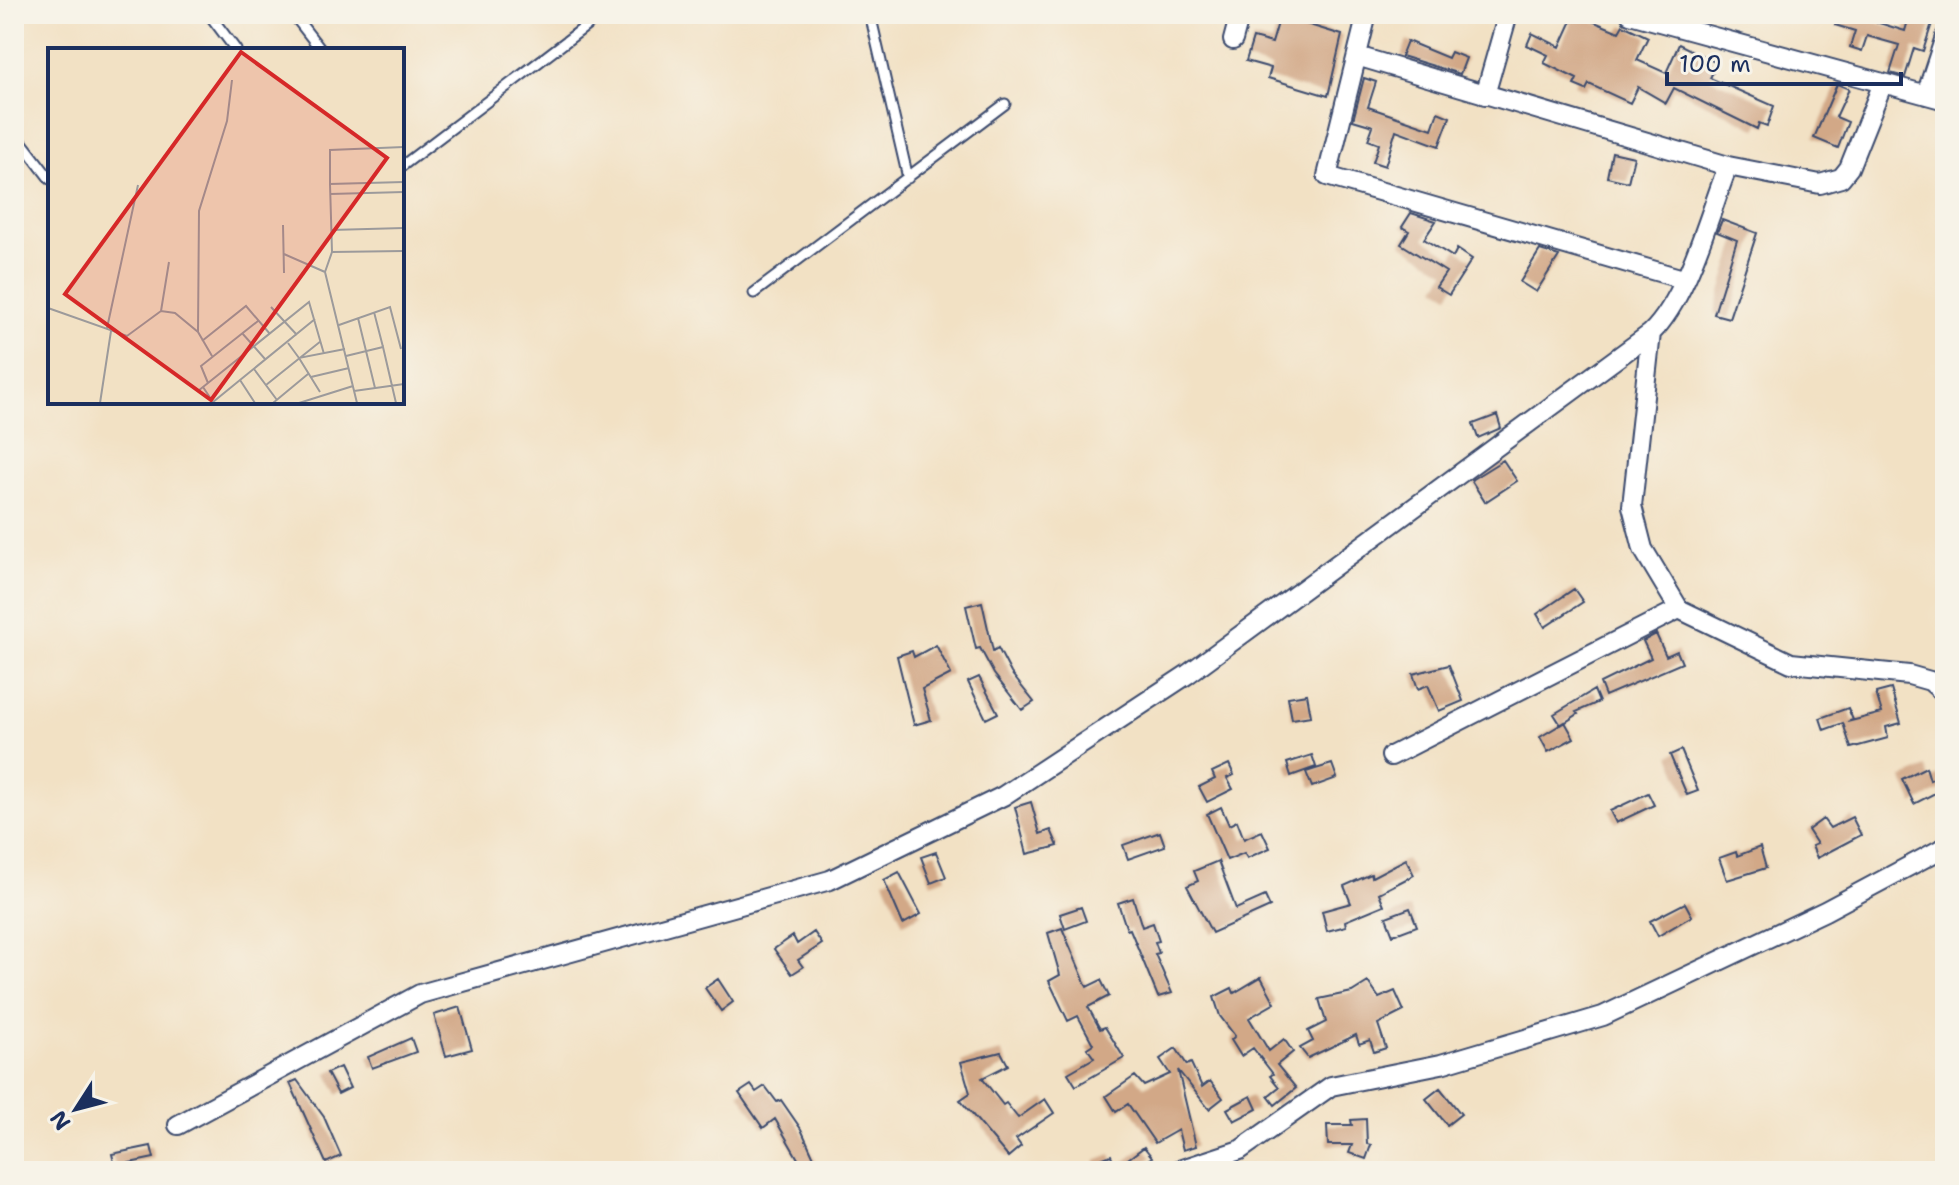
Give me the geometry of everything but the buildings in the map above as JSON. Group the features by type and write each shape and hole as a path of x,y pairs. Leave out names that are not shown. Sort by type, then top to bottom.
{"street":[{"path":"1233,40 1240,14"},
{"path":"1367,14 1327,176 1683,279"},
{"path":"1485,95 1508,14"},
{"path":"1630,14 1945,100"},
{"path":"1926,95 1945,37"},
{"path":"1357,56 1728,166 1820,184 1841,178 1849,168 1883,83"},
{"path":"178,1125 420,994 830,880 1003,796 1188,674 1651,333 1661,323 1683,279 1728,166"},
{"path":"1651,333 1632,506 1643,549 1679,609 1791,663 1909,675 1930,681 1945,694"},
{"path":"1391,756 1679,609"},
{"path":"1176,1171 1240,1150 1331,1086 1441,1064 1603,1016 1825,911 1945,847"}],"lane":[{"path":"209,14 234,48"},
{"path":"293,14 319,48"},
{"path":"870,14 908,178"},
{"path":"404,162 595,16"},
{"path":"754,293 1005,104"},
{"path":"14,132 48,176"}]}
